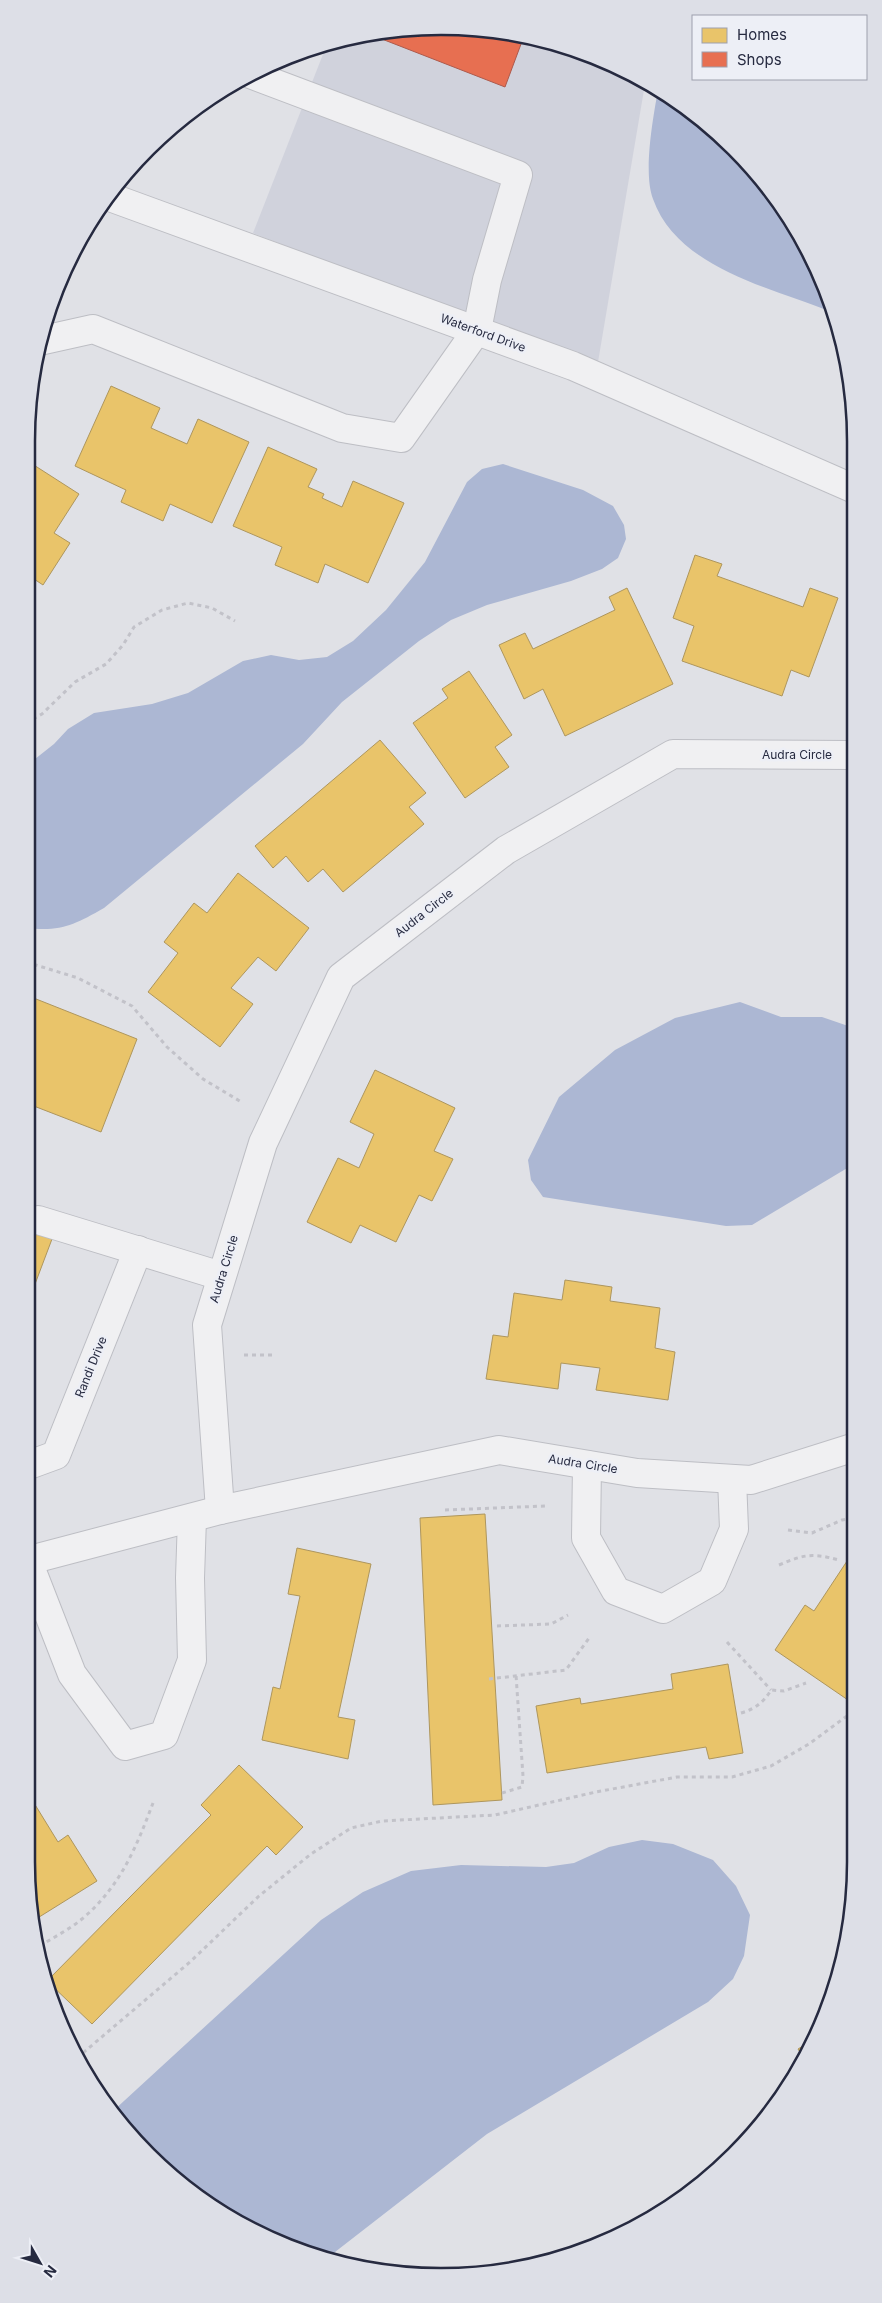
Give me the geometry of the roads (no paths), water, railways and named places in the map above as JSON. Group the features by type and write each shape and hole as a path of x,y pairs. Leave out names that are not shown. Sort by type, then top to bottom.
{"street":[{"path":"48,339 93,329 342,428 401,438 477,330 487,280 518,174 260,78"},
{"name":"Waterford Drive","path":"115,199 573,366 847,486"},
{"name":"Audra Circle","path":"847,753 673,754 506,850 341,977 263,1144 207,1325 220,1510 498,1450 637,1473 752,1480 847,1450"},
{"path":"38,1220 221,1276"},
{"name":"Randi Drive","path":"35,1463 56,1455 138,1250"},
{"path":"587,1465 586,1538 616,1591 663,1609 712,1582 734,1529 732,1479"},
{"path":"35,1559 220,1510"},
{"path":"35,1581 72,1674 125,1746 164,1735 192,1660 190,1578 192,1518"}],"water":[{"path":"657,97 709,136 746,173 779,215 793,238 805,261 825,309 727,272 703,258 682,242 665,222 653,199 650,188 649,160"},
{"path":"503,464 583,490 613,506 624,525 626,539 618,558 602,569 571,581 487,605 451,620 419,641 342,702 303,744 104,908 67,926 35,929 35,759 54,744 68,729 94,713 152,704 188,693 243,661 271,655 299,660 327,657 353,641 386,610 425,562 467,482 482,469"},
{"path":"740,1002 781,1017 822,1017 847,1026 847,1168 752,1225 726,1226 543,1197 531,1180 528,1160 559,1097 615,1050 675,1018"},
{"path":"642,1840 673,1844 713,1860 736,1886 750,1915 744,1956 733,1979 708,2002 487,2134 333,2253 286,2237 261,2226 215,2200 173,2167 154,2149 117,2107 321,1920 363,1892 411,1871 461,1865 546,1867 574,1863 609,1847"}]}
